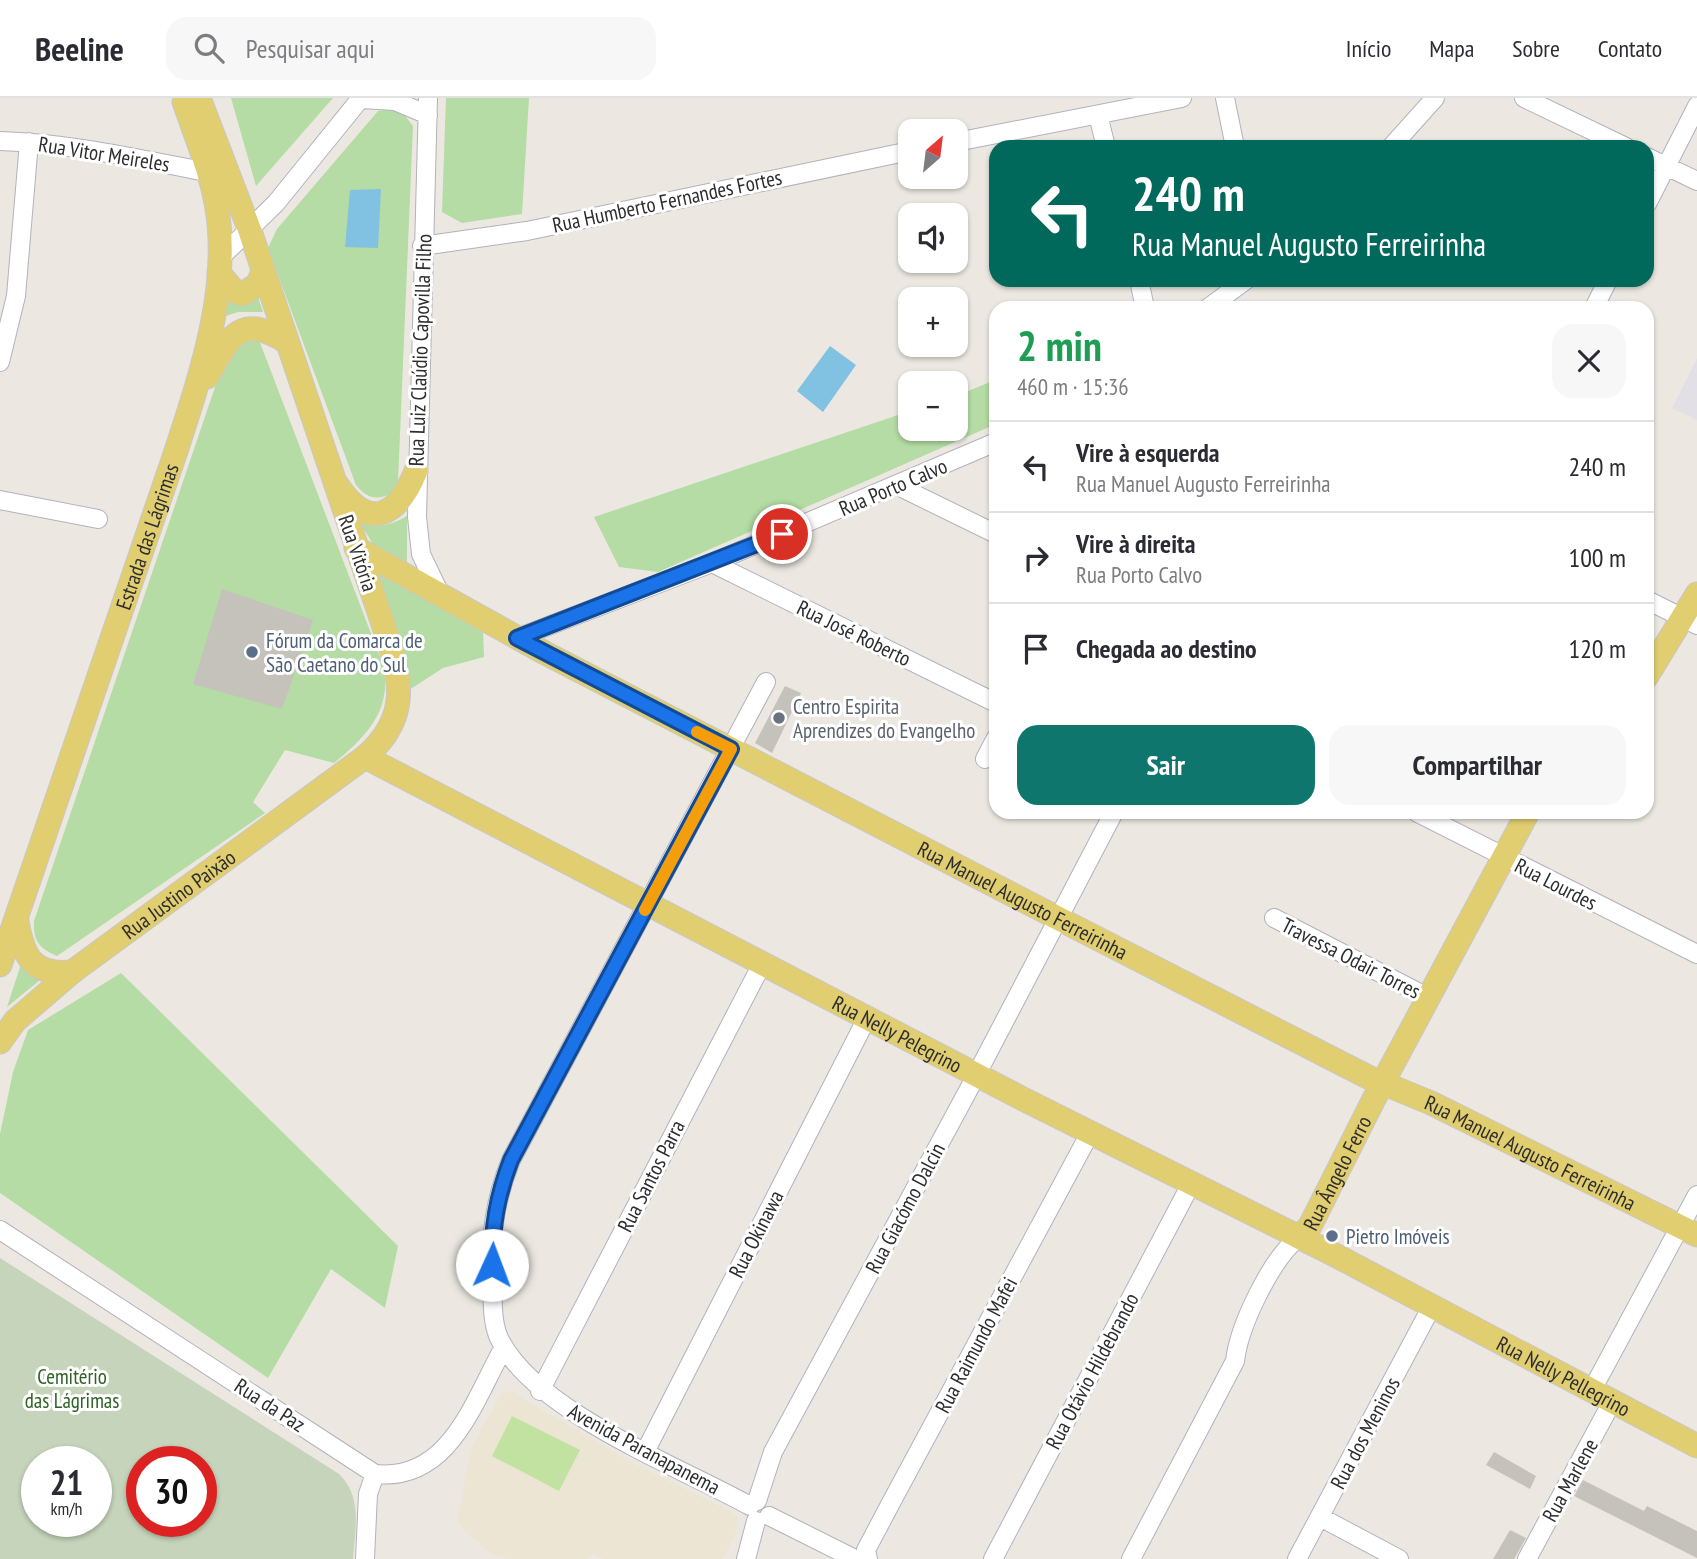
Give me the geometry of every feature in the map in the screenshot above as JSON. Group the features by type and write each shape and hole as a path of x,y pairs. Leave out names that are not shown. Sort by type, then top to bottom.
{"main road":[{"name":"Estrada das Lágrimas","path":"0,965 194,398 220,265 217,205 183,98"},
{"path":"199,98 250,231 287,342"},
{"path":"220,265 229,287 243,294 258,284 263,271"},
{"path":"194,398 235,333 262,329 287,342"},
{"name":"Rua Vitória","path":"287,342 396,662 400,703 385,737 365,757"},
{"path":"332,479 347,500 356,507 384,513 396,508 405,496 416,471"},
{"name":"Rua Manuel Augusto Ferreirinha","path":"356,548 517,638 1058,917 1383,1082 1431,1103 1688,1231"},
{"path":"1654,667 1689,622 1697,594"},
{"name":"Rua Nelly Pelegrino","path":"365,757 1090,1133 1432,1306"},
{"name":"Rua Justino Paixão","path":"0,1042 15,1021 72,972 365,757"},
{"name":"Rua Ângelo Ferro","path":"1299,1237 1310,1226 1383,1082 1524,819"},
{"path":"17,920 24,951 33,963 54,974 72,972"},
{"name":"Rua Nelly Pellegrino","path":"1432,1306 1697,1446"}],"street":[{"path":"220,265 295,181 361,98 428,106"},
{"path":"968,140 1182,98"},
{"path":"1225,98 1234,140"},
{"path":"1397,140 1435,98"},
{"path":"1524,98 1611,140"},
{"name":"Rua Luiz Claúdio Capovilla Filho","path":"428,106 416,471 421,554 441,596"},
{"path":"1654,190 1697,106"},
{"path":"1098,114 1104,140"},
{"name":"Rua Vitor Meireles","path":"0,141 29,142 207,172"},
{"path":"0,362 5,319 20,260 29,142"},
{"name":"Rua Humberto Fernandes Fortes","path":"422,246 527,231 898,154"},
{"path":"1654,160 1697,181"},
{"path":"1218,301 1237,287"},
{"name":"Rua Porto Calvo","path":"517,638 712,563 989,445"},
{"path":"898,486 989,531"},
{"path":"0,500 98,519"},
{"name":"Rua José Roberto","path":"712,563 989,700"},
{"path":"1654,604 1689,622"},
{"path":"540,1391 499,1340 494,1312 492,1265 493,1221 499,1188 511,1160 766,682"},
{"path":"985,760 989,752"},
{"name":"Rua Giacómo Dalcin","path":"746,1559 773,1452 977,1074 1110,819"},
{"name":"Rua Lourdes","path":"1430,819 1697,954"},
{"name":"Travessa Odair Torres","path":"1273,918 1429,998"},
{"name":"Rua Santos Parra","path":"540,1391 762,962"},
{"name":"Rua Okinawa","path":"645,1452 868,1016"},
{"name":"Rua Raimundo Mafei","path":"868,1559 866,1550 887,1509 1090,1133"},
{"name":"Rua Otávio Hildebrando","path":"993,1559 1191,1184"},
{"path":"1592,1390 1688,1231 1697,1195"},
{"name":"Rua da Paz","path":"0,1230 375,1474"},
{"name":"Rua Ângelo Ferro","path":"1131,1559 1235,1361 1238,1339 1278,1260 1284,1249 1299,1237"},
{"name":"Rua dos Meninos","path":"1297,1559 1432,1306"},
{"path":"365,1559 368,1494 375,1474 406,1475 445,1446 472,1411 504,1347"},
{"name":"Avenida Paranapanema","path":"540,1391 645,1452 855,1559"},
{"name":"Rua Marlene","path":"1527,1559 1612,1402"},
{"path":"1320,1517 1399,1559"}],"shaded area":[{"path":"1697,358 1697,420 1672,408"},
{"path":"512,1392 629,1461 730,1511 738,1518 736,1533 723,1559 603,1559 592,1553 587,1559 507,1559 490,1553 457,1523 471,1448 502,1393"}],"green space":[{"path":"231,98 333,98 256,186"},
{"path":"446,98 529,98 522,214 462,223 442,212"},
{"path":"393,109 402,112 413,126 398,482 395,491 374,497 365,494 356,485 268,248 277,229 378,111"},
{"path":"258,297 263,312 238,312 226,316 227,300"},
{"path":"256,332 383,665 385,681 381,708 367,732 334,763 285,750 253,802 265,813 57,956 38,943 34,921 231,340"},
{"path":"989,382 989,427 968,436 968,391"},
{"path":"898,415 898,441 957,441 658,572 619,567 594,517"},
{"path":"407,516 406,565 374,546 359,521 384,525"},
{"path":"373,568 483,630 484,657 443,668 406,692 406,660 402,644"},
{"path":"21,964 40,980 7,1007"},
{"path":"121,973 398,1246 385,1308 331,1269 268,1378 0,1193 0,1134 13,1072 28,1030"},
{"name":"Cemitério das Lágrimas","path":"0,1258 339,1474 347,1483 355,1503 353,1559 0,1559"},
{"path":"512,1416 580,1450 559,1491 492,1456"}],"water":[{"path":"381,189 378,248 345,247 350,190"},
{"path":"830,346 856,365 823,412 797,391"}],"building":[{"name":"Fórum da Comarca de São Caetano do Sul","path":"222,589 313,620 282,709 193,684"},
{"name":"Centro Espirita Aprendizes do Evangelho","path":"785,686 801,693 772,753 755,743"},
{"path":"1494,1452 1536,1476 1530,1489 1486,1465"},
{"path":"1583,1480 1644,1511 1647,1506 1697,1531 1697,1558 1574,1496"},
{"path":"1510,1530 1526,1538 1517,1554 1514,1559 1493,1559"}],"slow traffic":[{"path":"645,910 731,749 697,732"}],"place":[{"name":"Fórum da Comarca de São Caetano do Sul","path":"252,652"},
{"name":"Centro Espirita Aprendizes do Evangelho","path":"779,718"},
{"name":"Pietro Imóveis","path":"1332,1236"}],"route":[{"path":"492,1265 493,1221 499,1188 511,1160 731,749 517,638 782,534"}]}
